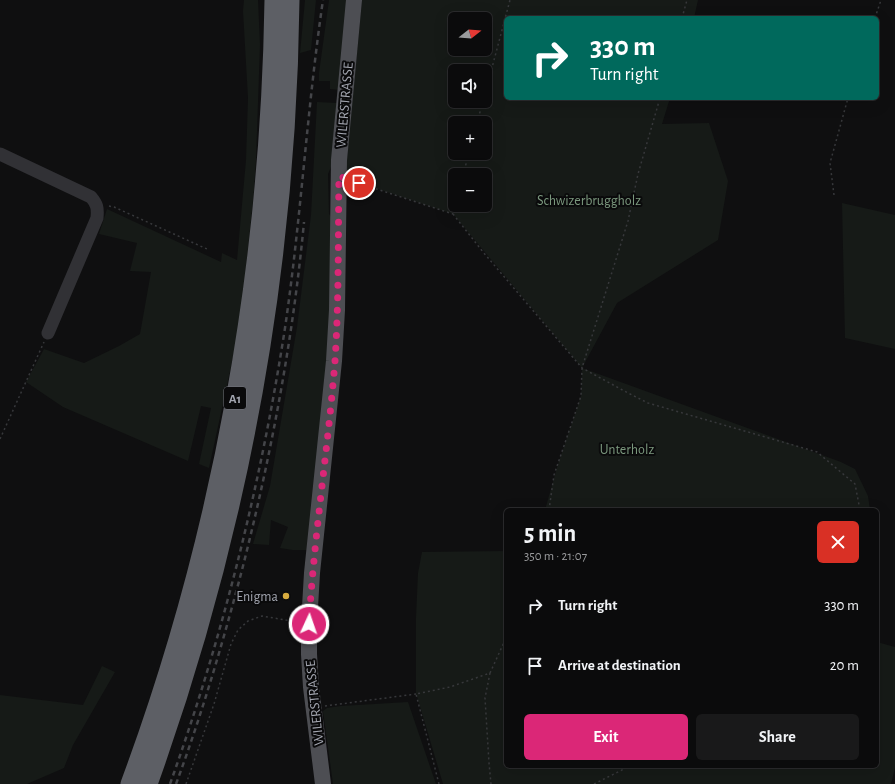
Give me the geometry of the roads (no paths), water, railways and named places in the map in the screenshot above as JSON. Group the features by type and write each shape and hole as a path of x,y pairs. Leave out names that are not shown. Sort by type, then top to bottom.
{"highway":[{"name":"A1","path":"130,784 161,694 191,593 213,505 233,410 250,304 262,210 270,106 274,0"},
{"name":"A1","path":"148,784 178,697 208,595 232,496 253,397 267,309 279,211 289,73 290,0"}],"main road":[{"name":"WILERSTRASSE","path":"324,784 313,707 309,624 312,573 332,392 337,330 340,145 354,0"}],"street":[{"path":"0,154 90,197 96,202 98,209 97,218 48,333"}],"railway":[{"path":"170,784 207,672 223,616 252,501 264,444 291,287 317,41 323,0"},
{"path":"176,784 195,731 220,651 253,527 280,397 294,310 304,222"}],"place":[{"name":"Enigma","path":"286,596"}],"park label":[{"name":"Schwizerbruggholz","path":"589,200"},
{"name":"Unterholz","path":"627,449"}]}
